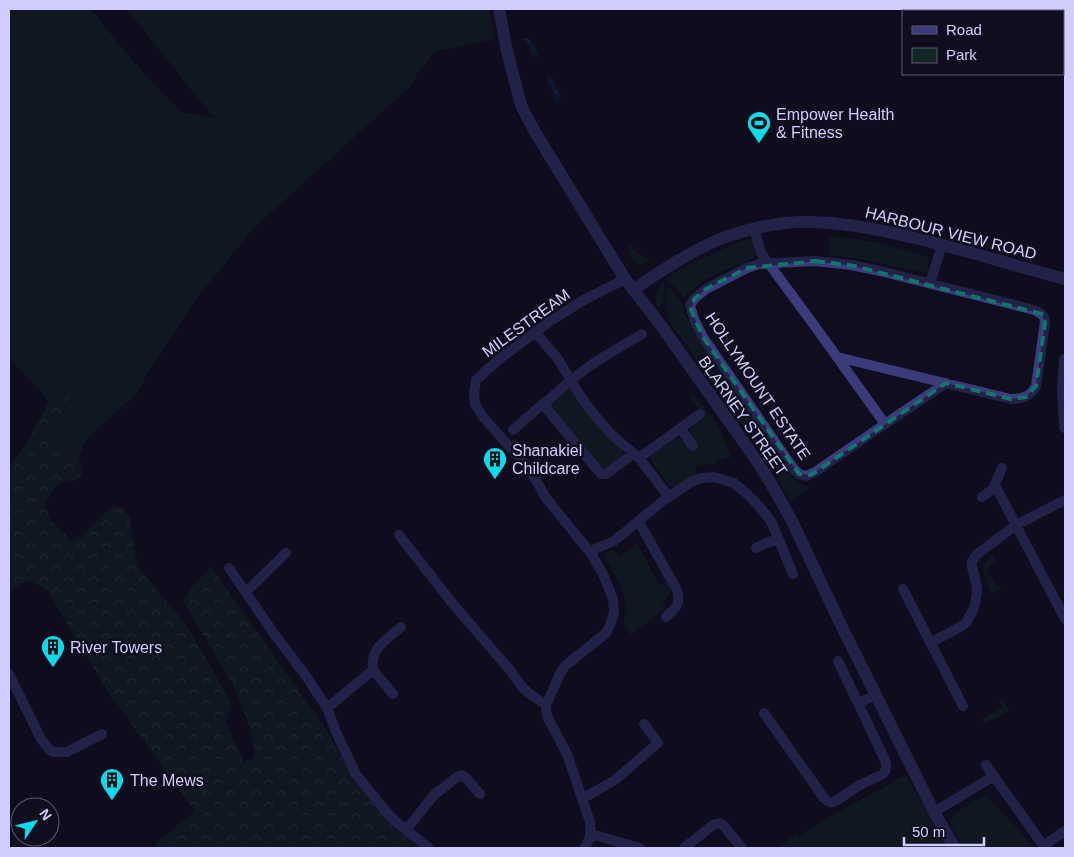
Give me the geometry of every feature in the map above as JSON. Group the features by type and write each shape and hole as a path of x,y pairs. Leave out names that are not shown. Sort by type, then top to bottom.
{"street":[{"name":"BLARNEY STREET","path":"499,9 507,51 521,105 526,116 625,279 660,324 752,454 768,480 792,521 840,623 934,812 956,848"},
{"name":"HARBOUR VIEW ROAD","path":"634,290 669,266 709,244 725,238 754,229 788,223 816,222 876,229 1065,279"},
{"path":"754,229 761,253 885,424"},
{"path":"930,283 942,245"},
{"name":"HOLLYMOUNT ESTATE","path":"837,357 946,383 1011,399 1022,399 1033,391 1038,379 1045,317 1034,310 930,283 865,268 803,261 759,264 747,268 706,289 690,305 694,319 703,337 794,468 800,474 806,476 811,475 946,383"},
{"name":"MILESTREAM","path":"546,704 565,666 606,633 611,623 614,604 603,574 590,552 546,498 526,465 483,417 476,404 474,393 476,380 497,361 549,322 582,301 625,279"},
{"path":"535,332 558,358 581,397 597,418 611,434 636,456 669,498"},
{"path":"513,430 594,362 642,334"},
{"path":"1065,360 1065,427"},
{"path":"545,402 547,409 600,474 606,474 700,414"},
{"path":"680,428 693,446"},
{"path":"982,497 993,489 1002,468"},
{"path":"590,552 614,541 691,482 702,478 714,477 734,483 758,505 771,521 793,574"},
{"path":"995,485 1065,619"},
{"path":"930,643 960,628 966,623 972,612 977,592 972,567 974,558 1016,525 1065,500"},
{"path":"639,522 679,596 676,608 666,617"},
{"path":"399,535 523,688 546,704 548,718 568,754 590,822 591,834 584,848"},
{"path":"756,548 778,539"},
{"path":"246,592 286,553"},
{"path":"229,568 328,708 336,732 356,774 384,810 429,848"},
{"path":"903,589 963,706"},
{"path":"393,694 374,670 373,660 375,651 401,627"},
{"path":"764,713 828,802 833,803 858,786 883,774 886,770 885,760 838,660"},
{"path":"328,708 374,670"},
{"path":"9,674 41,739 50,750 66,752 102,734"},
{"path":"858,704 876,695"},
{"path":"582,799 615,780 658,743 644,724"},
{"path":"986,764 1044,847 1065,832"},
{"path":"406,830 434,795 461,775 480,794"},
{"path":"934,812 994,776"},
{"path":"684,848 713,825 720,824 723,825 742,848"},
{"path":"591,834 640,848"}],"highlighted area":[{"path":"815,261 854,266 1042,314 1045,322 1036,386 1026,397 1011,399 946,383 811,475 799,474 703,337 691,310 694,299 706,289 747,268"}],"green space":[{"path":"9,9 91,9 131,59 181,112 214,118 127,9 489,9 495,39 437,51 417,73 414,83 253,229 195,300 149,370 139,391 86,440 78,460 55,447 49,429 67,405 73,388 49,401 9,358"},
{"path":"829,238 874,242 926,256 929,259 927,273 861,259 829,255"},
{"path":"747,239 752,242 754,247 753,259 708,278 684,297 667,279 679,270"},
{"path":"629,244 642,256 652,259 639,265 628,252"},
{"path":"663,282 663,304 658,308 656,297"},
{"path":"667,288 670,288 683,304 685,314 704,346 792,476 801,485 806,486 808,490 791,501 748,433 671,324 668,311"},
{"path":"74,387 67,405 49,429 55,447 80,462 82,474 75,481 59,483 44,503 51,521 71,540 84,534 113,506 123,508 130,518 138,567 188,627 226,693 231,707 226,723 244,762 253,759 255,753 247,719 235,689 183,601 193,586 211,567 323,725 347,765 422,848 157,848 155,844 195,811 104,686 48,591 29,580 9,591 9,466 24,448 49,401"},
{"path":"568,389 571,390 608,436 622,450 622,456 605,469 603,469 552,408 551,404"},
{"path":"694,394 720,430 731,458 725,458 714,464 695,466 698,474 675,487 666,486 668,484 651,461 650,456 675,439 682,440 690,449 691,428 706,416 689,397"},
{"path":"637,543 659,585 667,582 670,592 662,604 666,608 631,635 624,623 626,604 622,589 603,555 612,549 619,557"},
{"path":"993,556 996,563 987,567 990,574 985,577 984,565"},
{"path":"991,575 997,587 1001,590 991,593 985,578"},
{"path":"1003,699 1010,711 984,724 981,719 1002,708 999,702"},
{"path":"906,775 947,848 777,848 796,834 799,837 826,819"},
{"path":"986,795 1035,848 966,848 953,828 952,818 954,814"}],"water":[{"path":"528,38 535,46 539,56 537,57 531,53 523,39"},
{"path":"549,76 552,78 561,96 558,102 555,101 551,86 547,81"}],"place":[{"name":"Empower Health & Fitness","path":"759,144"},
{"name":"Shanakiel Childcare","path":"495,480"},
{"name":"River Towers","path":"53,668"},
{"name":"The Mews","path":"112,801"}]}
